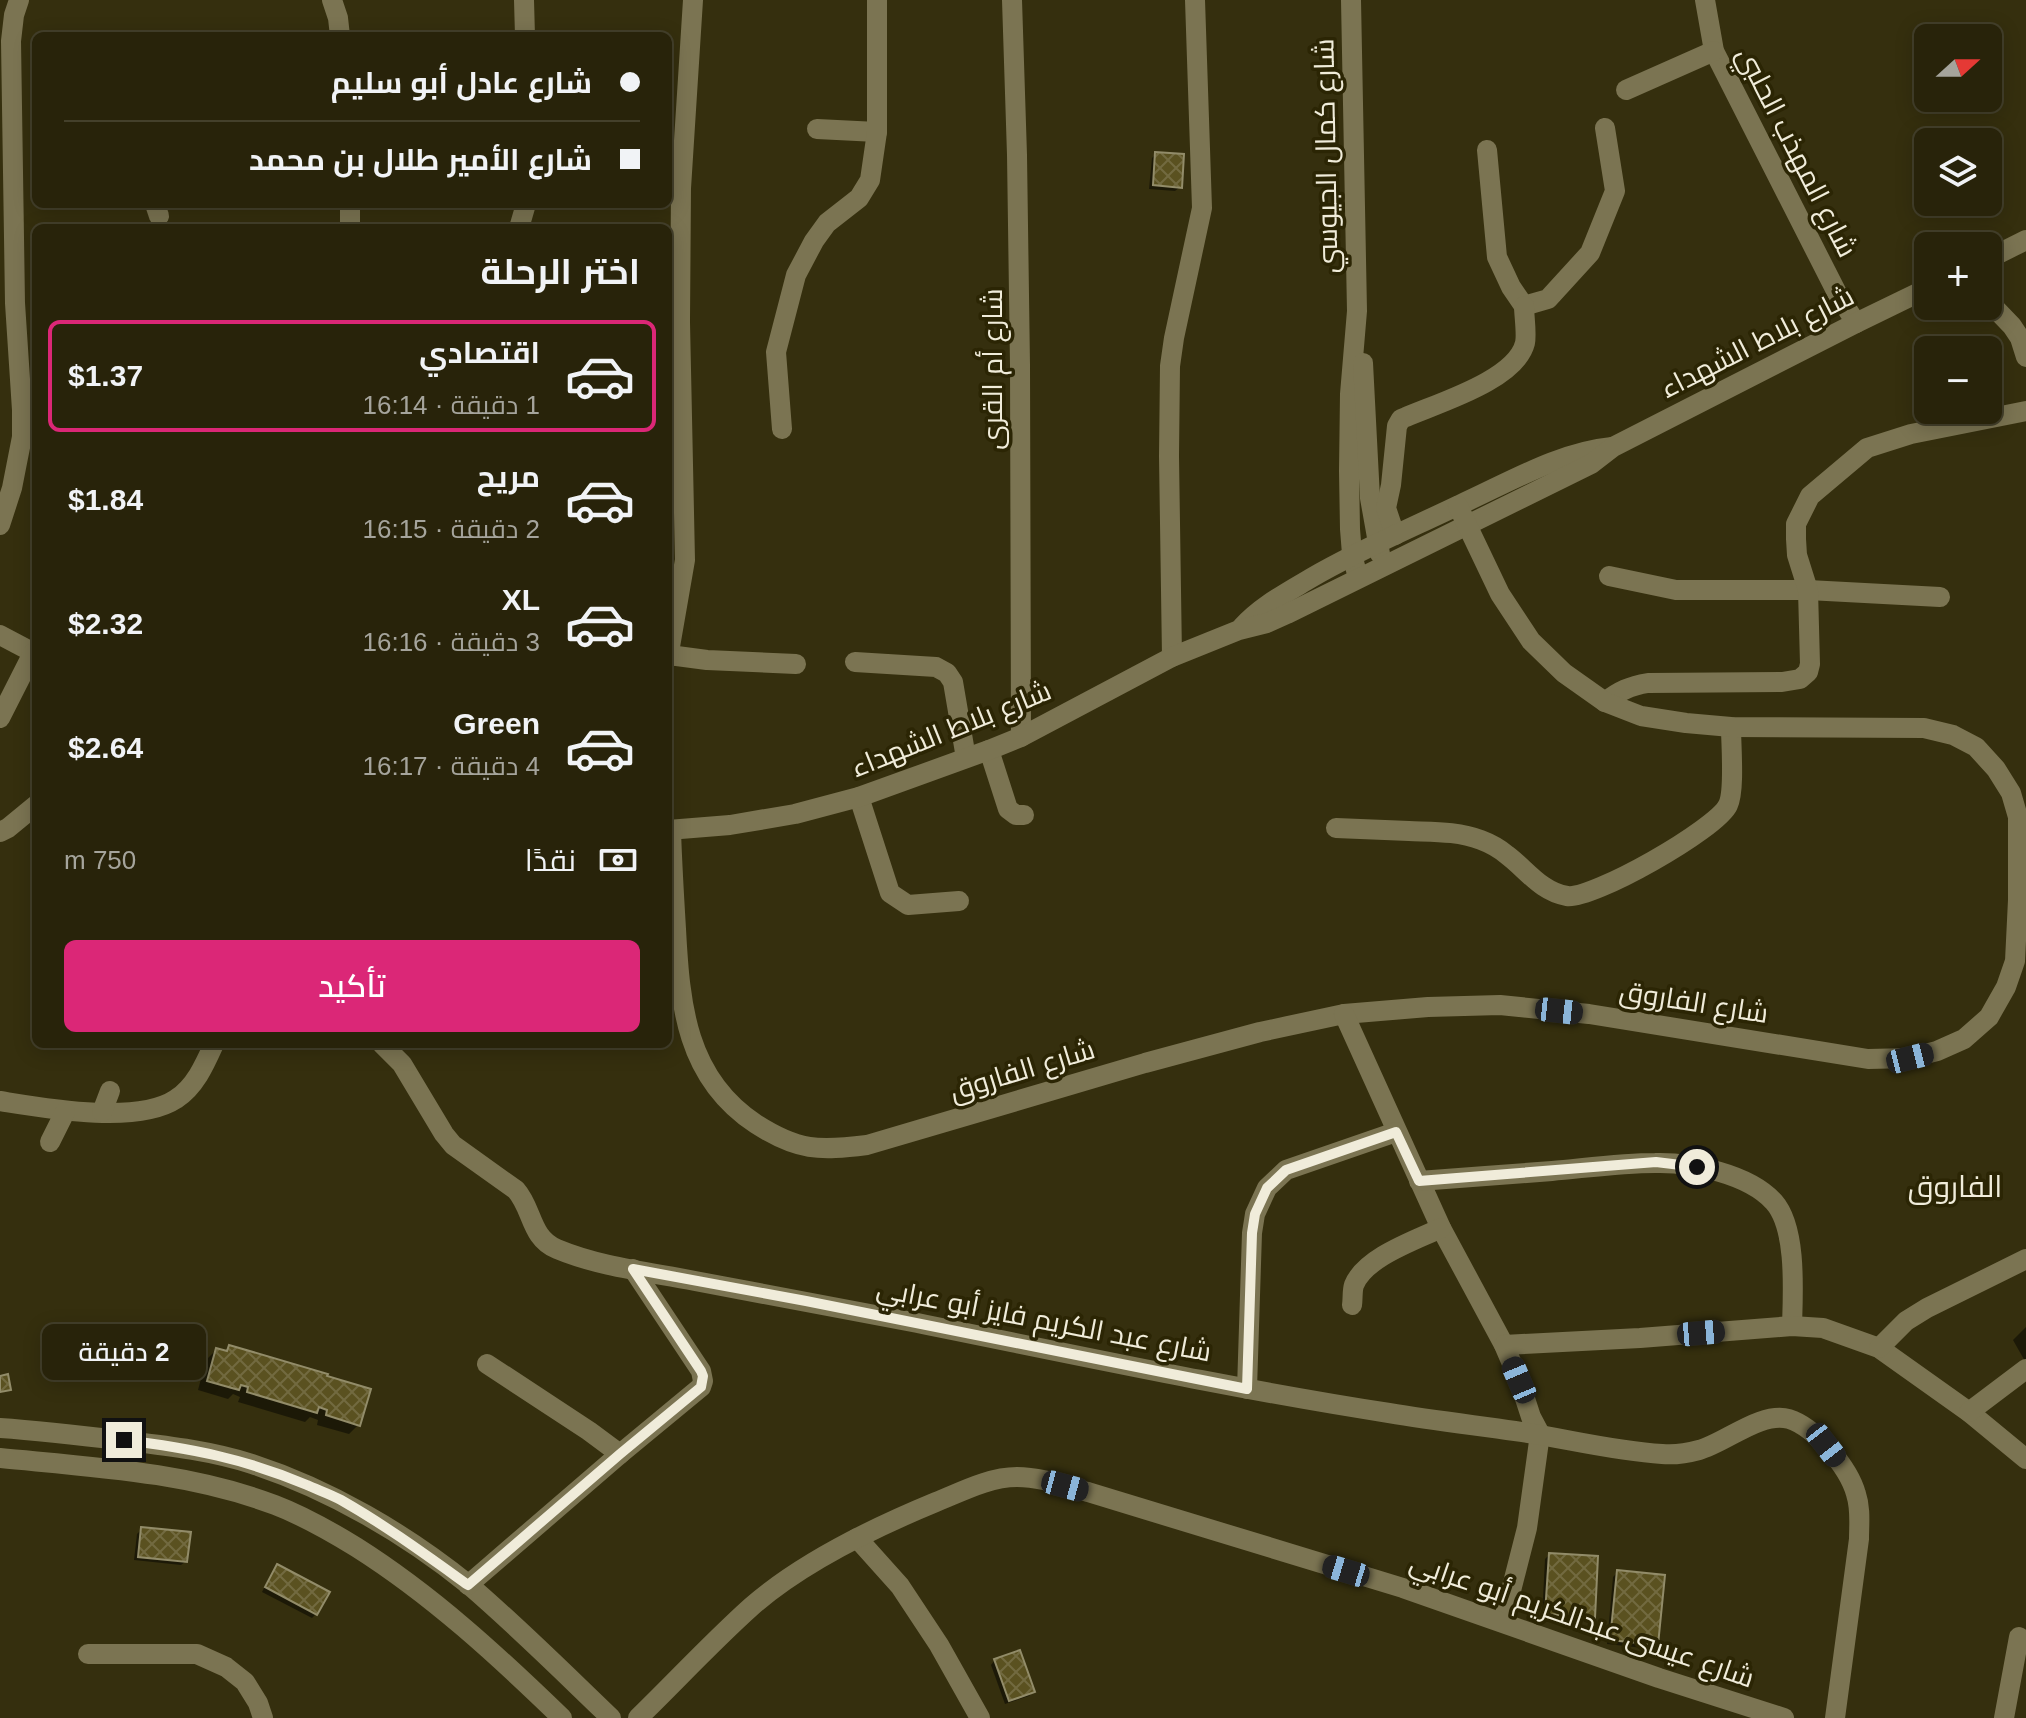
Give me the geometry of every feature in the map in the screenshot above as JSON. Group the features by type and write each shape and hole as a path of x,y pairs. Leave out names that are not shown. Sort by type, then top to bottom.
{"street":[{"path":"0,525 29,412 8,300 6,102 14,15 19,0"},
{"path":"332,0 340,32"},
{"path":"524,0 525,32"},
{"path":"672,639 685,560 680,322 681,188 693,0"},
{"path":"782,429 776,352 796,275 827,223 859,198 870,180 877,132 877,0"},
{"name":"شارع أم القرى","path":"1012,0 1018,230 1021,737"},
{"path":"1172,657 1170,366 1202,208 1195,0"},
{"name":"شارع كمال الجيوسي","path":"1351,0 1357,311 1350,394 1349,471 1352,554 1358,578"},
{"name":"شارع المهذب الحلبي","path":"1705,0 1714,51 1837,293 1856,323"},
{"path":"1626,90 1714,51"},
{"path":"1524,306 1548,299 1590,253 1615,191 1605,128"},
{"path":"817,129 877,132"},
{"path":"1386,539 1386,508 1397,426 1401,419 1490,381 1513,364 1525,343 1524,306 1497,257 1487,150"},
{"path":"2002,252 2026,240"},
{"name":"شارع بلاط الشهداء","path":"672,830 730,825 795,814 859,797 1021,737 1172,657 1239,630 1267,623 1467,526 1591,464 1613,447 1914,295"},
{"name":"شارع كمال الجيوسي","path":"1357,311 1363,349 1370,498 1386,539 1384,566"},
{"path":"2002,316 2020,338 2026,357"},
{"path":"1605,702 1629,686 1648,683 1782,682 1800,679 1808,672 1810,664 1808,590 1797,555 1796,524 1810,496 1867,448 1911,434 2026,411"},
{"name":"شارع بلاط الشهداء","path":"1239,630 1276,598 1352,554 1539,468 1591,449 1613,447"},
{"name":"شارع الفاروق","path":"672,941 673,978 685,1017 704,1050 714,1086 739,1113 777,1138 807,1148 839,1149 867,1145 1246,1035 1344,1014 1500,1005 1589,1014 1868,1059 1910,1058 1937,1051 1964,1039 1989,1017 2006,987 2015,961 2018,817 2011,793 1996,769 1976,747 1953,735 1924,728 1731,727 1641,716 1605,702 1564,673 1531,641 1500,594 1458,506"},
{"path":"1609,576 1676,590 1808,590 1940,597"},
{"path":"0,635 32,653"},
{"path":"672,657 796,664"},
{"path":"0,718 32,658"},
{"path":"855,662 936,667 947,673 953,682 966,758"},
{"path":"1336,828 1455,833 1482,840 1508,855 1534,880 1557,893 1569,897 1580,896 1616,882 1689,839 1725,810 1731,797 1731,727"},
{"path":"989,750 1008,809 1016,815 1024,815"},
{"path":"859,797 890,893 908,905 959,901"},
{"path":"0,832 32,808"},
{"path":"1344,1014 1441,1228 1504,1345 1540,1434 1527,1528 1503,1622"},
{"path":"0,1101 65,1112 144,1111 177,1099 191,1085 212,1048"},
{"name":"شارع عبد الكريم فايز أبو عرابي","path":"386,1048 402,1064 453,1145 497,1175 524,1199 536,1232 544,1241 554,1248 584,1257 1247,1389 1390,1414 1666,1455 1699,1450 1756,1423 1787,1418 1826,1445 1844,1468 1856,1491 1860,1512 1835,1718"},
{"path":"102,1112 110,1091"},
{"path":"50,1142 65,1112"},
{"path":"1247,1389 1252,1233 1255,1214 1267,1188 1286,1170 1396,1132"},
{"path":"1419,1181 1656,1162 1726,1174 1754,1185 1775,1203 1784,1222 1793,1266 1792,1326"},
{"path":"1352,1305 1354,1286 1364,1271 1384,1255 1441,1228"},
{"path":"1879,1348 1906,1321 1927,1308 2026,1259"},
{"path":"468,1585 701,1387 701,1371 633,1269"},
{"path":"1504,1345 1792,1326 1823,1328 1879,1348 1969,1412 2026,1459"},
{"path":"487,1364 620,1454"},
{"path":"1969,1412 2026,1369"},
{"path":"0,1428 57,1432 201,1451 250,1463 339,1499 406,1540 468,1585 611,1718"},
{"path":"0,1458 195,1482 276,1505 321,1525 384,1565 434,1603 480,1641 540,1710 562,1718"},
{"name":"شارع عيسى عبدالكريم أبو عرابي","path":"638,1718 752,1606 794,1574 857,1538 923,1507 985,1483 1015,1477 1088,1492 1403,1588 1659,1678 1784,1718"},
{"path":"857,1538 900,1586 939,1645 980,1718"},
{"path":"2004,1718 2019,1637"},
{"path":"88,1654 197,1654 226,1667 245,1682 263,1718"}],"building":[{"path":"1155,152 1184,154 1182,188 1153,185"},
{"path":"229,1345 371,1389 360,1426 326,1415 327,1410 319,1407 317,1413 247,1392 248,1387 241,1385 239,1390 207,1381 216,1348 227,1351"},
{"path":"8,1374 11,1390 0,1392 0,1376"},
{"path":"141,1527 191,1532 187,1562 138,1557"},
{"path":"1549,1553 1598,1556 1595,1618 1545,1614"},
{"path":"277,1564 330,1592 317,1615 265,1587"},
{"path":"1617,1570 1665,1575 1658,1645 1610,1640"},
{"path":"1020,1650 1035,1692 1009,1701 994,1659"}],"district":[{"name":"الفاروق","path":"1955,1186"}],"route":[{"path":"124,1440 201,1451 250,1463 292,1479 339,1499 406,1540 468,1585 701,1387 701,1371 633,1269 1247,1389 1255,1214 1267,1188 1286,1170 1396,1132 1419,1181 1656,1162 1697,1167"}]}
